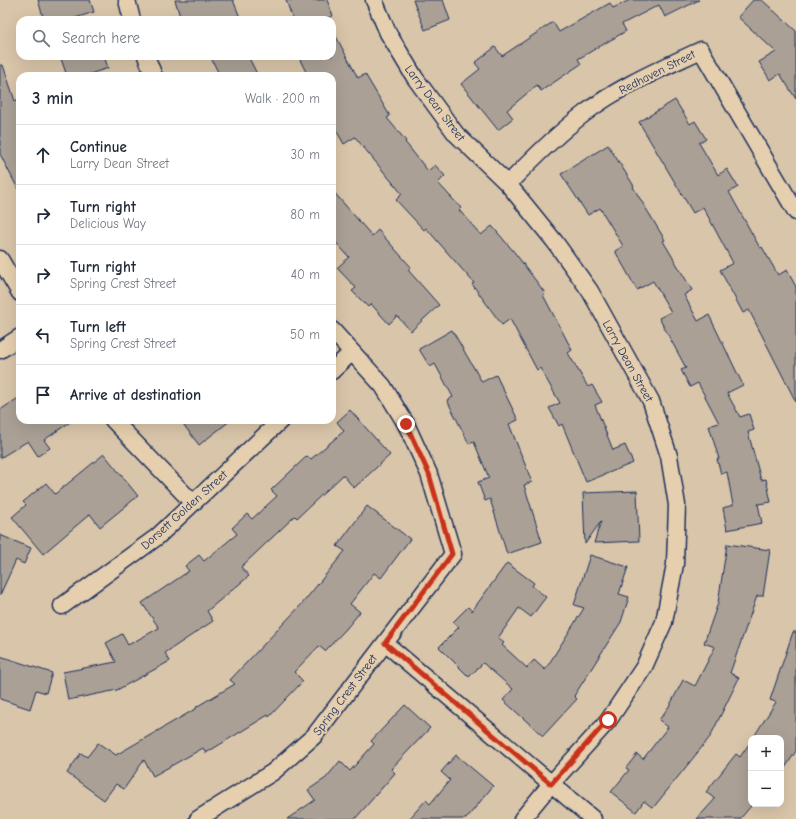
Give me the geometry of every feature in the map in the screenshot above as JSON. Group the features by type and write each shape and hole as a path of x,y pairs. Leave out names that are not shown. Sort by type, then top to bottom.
{"street":[{"path":"127,0 131,16"},
{"name":"Larry Dean Street","path":"374,0 388,33 415,78 456,134 508,184 555,242 590,290 651,401 669,456 677,505 675,564 664,622 644,667 608,720 522,819"},
{"name":"Redhaven Street","path":"508,184 539,152 585,112 632,83 701,50 796,212"},
{"path":"148,60 152,72"},
{"path":"0,259 16,286"},
{"name":"Spring Crest Street","path":"198,819 273,772 314,736 452,554 429,474 406,424 383,386 336,334"},
{"path":"0,350 16,340"},
{"path":"336,367 352,352"},
{"path":"117,424 193,504"},
{"name":"Dorsett Golden Street","path":"62,606 157,537 277,424"},
{"path":"385,643 592,819"}],"building":[{"path":"38,0 90,0 94,12 82,16 43,16"},
{"path":"175,0 233,0 239,16 180,16"},
{"path":"286,0 327,0 333,16 292,16"},
{"path":"413,0 443,0 450,20 425,30"},
{"path":"630,0 699,0 665,17 659,5 622,24 626,31 578,59 581,64 541,91 537,85 507,110 513,118 498,130 461,84 480,69 475,63 495,47 502,56 553,22 559,32 610,3 613,8"},
{"path":"753,0 762,0 796,31 796,99 780,74 770,80 759,62 776,52 738,17"},
{"path":"336,37 358,78 365,74 390,116 387,118 406,141 405,142 428,171 435,165 445,176 438,183 461,208 459,210 481,235 492,226 515,253 545,293 543,295 572,350 568,353 588,387 592,385 602,402 595,405 613,450 625,445 633,463 586,482 562,424 559,426 549,408 560,403 540,368 537,370 510,319 502,325 472,284 474,283 426,228 424,230 396,200 402,194 355,137 344,144 336,130 336,72 306,72 300,60 336,60"},
{"path":"61,60 105,60 108,68 96,72 66,72"},
{"path":"212,60 250,60 256,72 218,72"},
{"path":"0,65 3,65 16,100 16,185 0,154"},
{"path":"675,100 690,124 695,121 706,139 699,143 718,175 727,169 738,187 729,192 760,248 762,247 778,275 787,270 796,287 796,402 749,310 743,313 720,270 733,263 703,207 693,213 639,122"},
{"path":"608,145 634,186 633,187 665,240 663,241 692,290 684,295 698,321 709,315 743,385 727,393 740,417 749,414 754,430 748,432 761,480 766,479 771,502 758,504 762,523 727,530 723,508 733,505 727,472 721,474 717,459 719,459 709,426 719,423 698,383 690,387 681,370 686,368 659,318 671,312 653,281 637,290 615,251 623,246 600,208 588,215 561,174"},
{"path":"336,195 372,236 378,230 411,267 408,270 439,305 411,331 397,316 389,324 371,304 368,307 352,291 356,288 337,268 349,257 336,242"},
{"path":"452,330 482,382 496,375 518,420 509,424 532,482 524,485 542,542 507,554 490,499 485,501 478,482 489,478 474,442 469,444 447,400 453,397 435,364 430,367 419,349"},
{"path":"16,400 16,424 67,424 44,440 50,448 38,456 28,441 0,458 0,410"},
{"path":"350,410 390,455 354,488 343,475 297,518 295,516 241,567 249,576 207,611 213,621 165,653 170,661 117,690 68,700 63,672 116,662 106,643 122,634 128,645 159,628 142,603 189,571 185,566 199,555 204,561 237,534 232,528 247,514 252,519 277,496 271,490 307,456 311,459 344,431 337,422"},
{"path":"183,424 226,424 199,445"},
{"path":"104,454 138,496 100,527 90,514 43,554 12,517 26,505 23,502 46,483 55,494"},
{"path":"637,491 639,541 594,543 601,521 585,544 583,493"},
{"path":"367,506 410,539 381,578 374,573 350,604 360,612 346,629 325,651 319,646 294,672 303,681 269,717 268,715 206,753 203,748 153,776 144,760 124,789 116,784 104,800 67,773 81,753 87,757 98,743 116,755 235,684 230,680 301,605 345,551 337,546"},
{"path":"0,535 31,548 24,564 16,560 0,595"},
{"path":"727,544 770,550 763,596 757,596 730,673 739,678 710,737 653,808 644,801 636,812 611,792 629,770 626,768 637,754 643,759 668,727 659,720 670,705 683,680 695,686 715,647 704,643 718,603"},
{"path":"590,555 628,567 619,594 629,597 621,622 574,696 577,699 543,736 503,700 513,689 483,663 469,677 439,647 459,627 453,622 468,607 472,611 507,563 534,583 532,586 546,597 531,617 519,608 498,638 504,643 502,645 527,668 534,660 545,670 584,608 574,605"},
{"path":"793,632 796,632 796,751 784,769 784,735 755,735 776,702 770,700"},
{"path":"0,656 52,673 46,693 36,690 30,709 0,699"},
{"path":"405,705 430,728 391,769 395,773 355,819 287,819 315,800 308,790 326,778 340,761 350,771 374,744 371,741"},
{"path":"748,745 748,807 750,807 740,819 697,819 715,799 706,792 736,754 740,757"},
{"path":"456,755 493,786 466,819 409,819 426,800 430,804 450,780 441,772"}],"route":[{"path":"406,424 429,474 452,554 385,643 551,784 608,720"}]}
